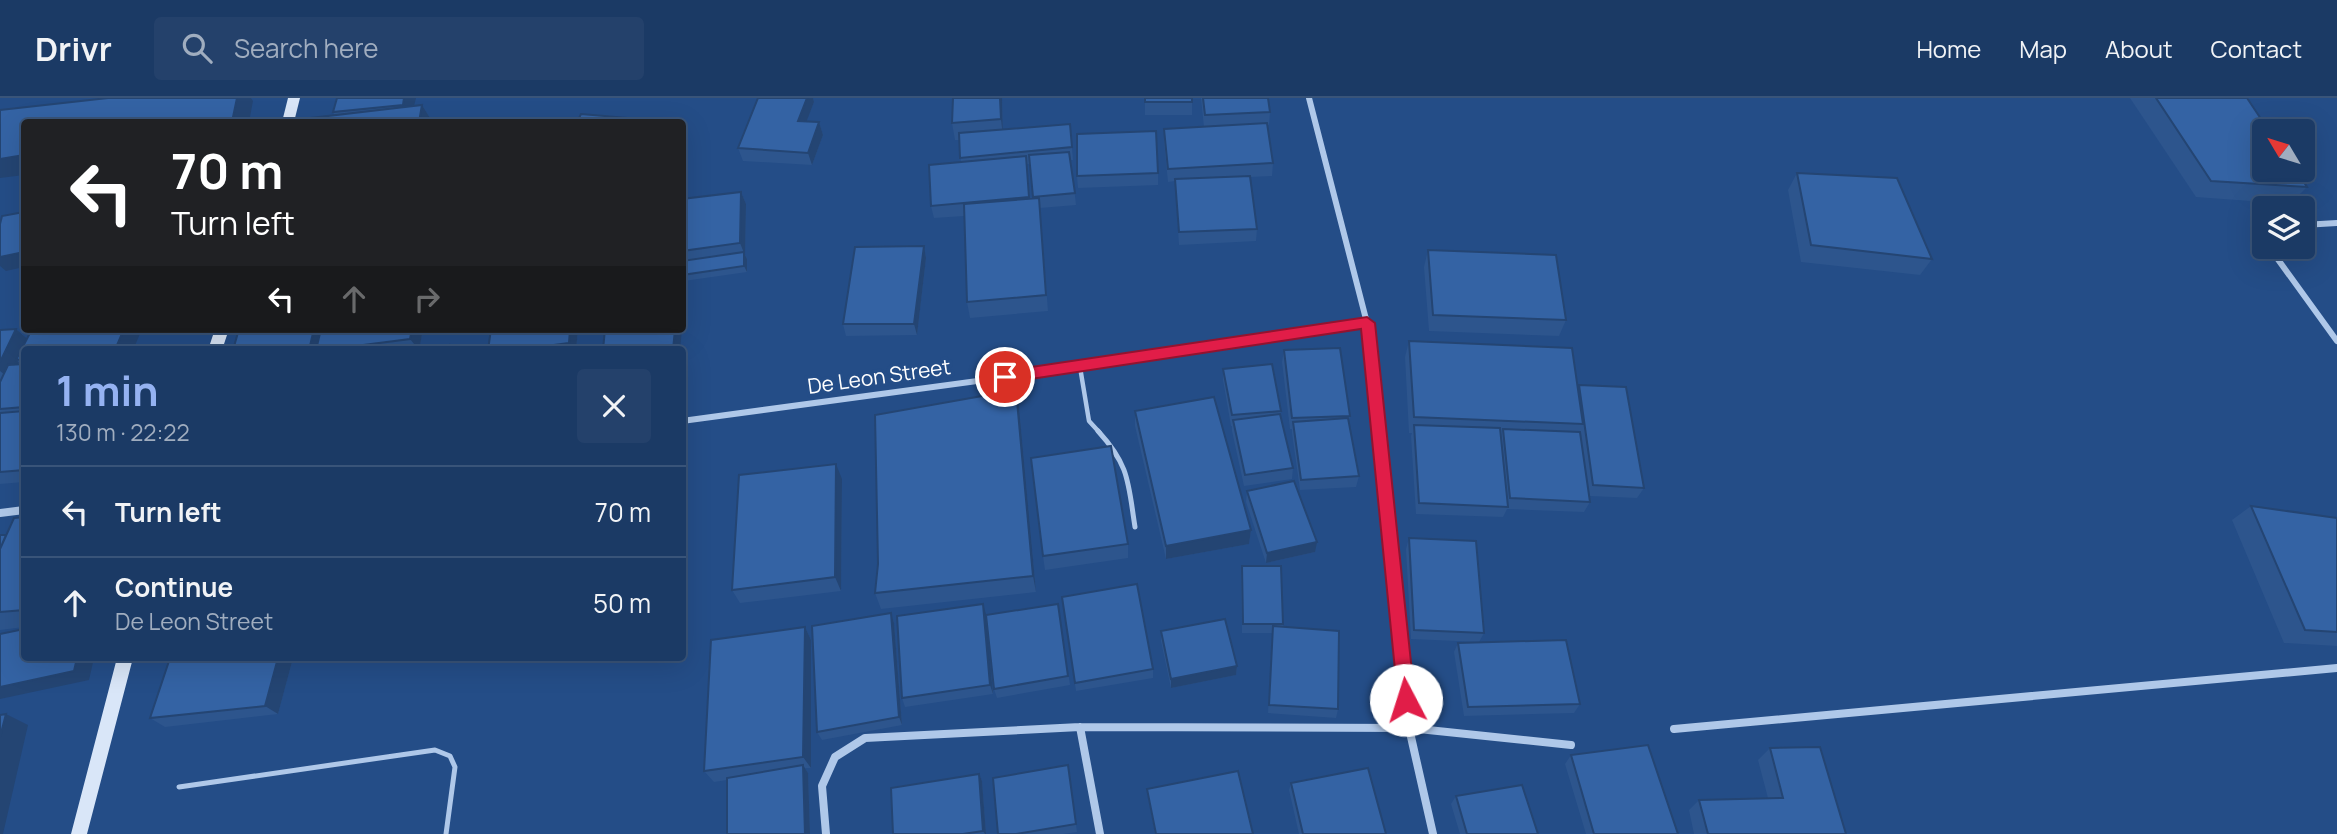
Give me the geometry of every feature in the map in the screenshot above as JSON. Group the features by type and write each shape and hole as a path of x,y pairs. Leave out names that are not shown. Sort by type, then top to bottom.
{"main road":[{"path":"289,119 294,98"},
{"path":"79,834 124,661"}],"street":[{"path":"1309,98 1367,323 1409,728 1433,834"},
{"path":"2315,224 2337,223"},
{"path":"2278,259 2337,341"},
{"name":"De Leon Street","path":"686,420 1080,367 1367,323"},
{"path":"0,513 21,510"},
{"path":"1674,729 2337,668"},
{"path":"1080,727 1100,834"},
{"path":"826,834 822,786 835,757 865,738 1080,727 1409,728 1571,745"}],"lane":[{"path":"1080,367 1088,421 1115,449 1125,467 1135,527"},
{"path":"180,787 435,750 450,756 454,767 446,834"}],"building":[{"path":"108,98 237,98 233,119 21,119 21,156 0,159 0,110"},
{"path":"337,98 404,98 403,105 333,112"},
{"path":"758,98 807,98 798,121 819,122 808,153 738,148"},
{"path":"953,98 1000,98 1001,119 952,123"},
{"path":"1145,98 1192,98 1192,102 1145,102"},
{"path":"1203,98 1268,98 1270,112 1205,115"},
{"path":"2156,98 2247,98 2261,119 2252,119 2252,182 2304,182 2307,187 2211,181"},
{"path":"422,105 420,119 311,118"},
{"path":"581,114 640,119 578,119"},
{"path":"1267,123 1273,163 1168,169 1164,129"},
{"path":"1070,124 1072,147 960,158 959,133"},
{"path":"1156,131 1158,173 1077,176 1077,134"},
{"path":"1069,152 1075,193 1033,197 1029,155"},
{"path":"1026,156 1029,197 931,206 929,165"},
{"path":"1797,173 1897,178 1932,259 1811,245"},
{"path":"1250,176 1257,229 1179,232 1175,179"},
{"path":"741,192 740,243 686,250 686,199"},
{"path":"1039,198 1046,295 967,302 964,204"},
{"path":"21,213 21,253 0,257 2,216"},
{"path":"924,246 914,324 843,324 855,247"},
{"path":"1428,250 1556,255 1566,320 1433,315"},
{"path":"744,252 744,266 686,274 686,260"},
{"path":"16,329 0,362 0,330"},
{"path":"30,333 122,333 117,346 23,346"},
{"path":"238,333 313,333 310,346 234,346"},
{"path":"320,333 411,333 410,339 355,346 317,346"},
{"path":"490,333 570,333 569,343 546,346 489,346"},
{"path":"605,333 675,333 673,346 603,346"},
{"path":"1409,341 1572,348 1583,424 1414,417"},
{"path":"1340,348 1350,416 1292,418 1284,350"},
{"path":"21,364 21,407 0,409 0,382 8,365"},
{"path":"1272,364 1281,411 1232,415 1223,369"},
{"path":"1579,385 1626,387 1644,488 1593,485"},
{"path":"1016,390 1033,576 875,593 878,564 875,415"},
{"path":"1214,397 1251,530 1166,546 1135,411"},
{"path":"21,411 21,470 0,472 0,413"},
{"path":"1280,414 1293,468 1245,475 1233,420"},
{"path":"1348,418 1359,476 1301,480 1293,422"},
{"path":"1414,425 1500,428 1508,507 1419,503"},
{"path":"1503,429 1580,432 1590,502 1510,498"},
{"path":"1111,446 1128,544 1043,556 1031,458"},
{"path":"836,464 835,577 732,590 739,475"},
{"path":"1294,481 1317,542 1267,553 1247,491"},
{"path":"2251,506 2337,518 2337,632 2305,630"},
{"path":"21,517 21,610 0,612 0,549 14,518"},
{"path":"0,535 6,535 0,549"},
{"path":"1409,538 1476,541 1484,633 1414,630"},
{"path":"1242,566 1281,566 1283,624 1243,624"},
{"path":"1137,584 1153,669 1075,683 1062,597"},
{"path":"983,604 990,685 902,698 897,616"},
{"path":"1058,604 1068,676 994,689 986,615"},
{"path":"891,613 899,717 817,732 812,626"},
{"path":"1225,619 1237,666 1171,679 1161,631"},
{"path":"1273,626 1339,631 1338,709 1269,705"},
{"path":"805,627 803,757 704,771 711,640"},
{"path":"21,630 21,661 76,661 74,671 0,687 0,634"},
{"path":"1566,640 1580,704 1468,707 1458,643"},
{"path":"169,661 277,661 265,706 150,718"},
{"path":"6,714 0,737 0,715"},
{"path":"1648,745 1678,834 1594,834 1571,755"},
{"path":"1820,747 1846,834 1708,834 1699,800 1783,798 1770,748"},
{"path":"803,765 805,834 727,834 727,778"},
{"path":"1068,765 1076,824 1016,834 998,834 993,778"},
{"path":"1368,768 1386,834 1303,834 1291,783"},
{"path":"1238,771 1253,834 1156,834 1147,789"},
{"path":"979,774 983,831 963,834 893,834 891,788"},
{"path":"1522,785 1538,834 1467,834 1456,796"}],"route":[{"path":"1005,377 1367,323 1377,394 1406,700"}]}
